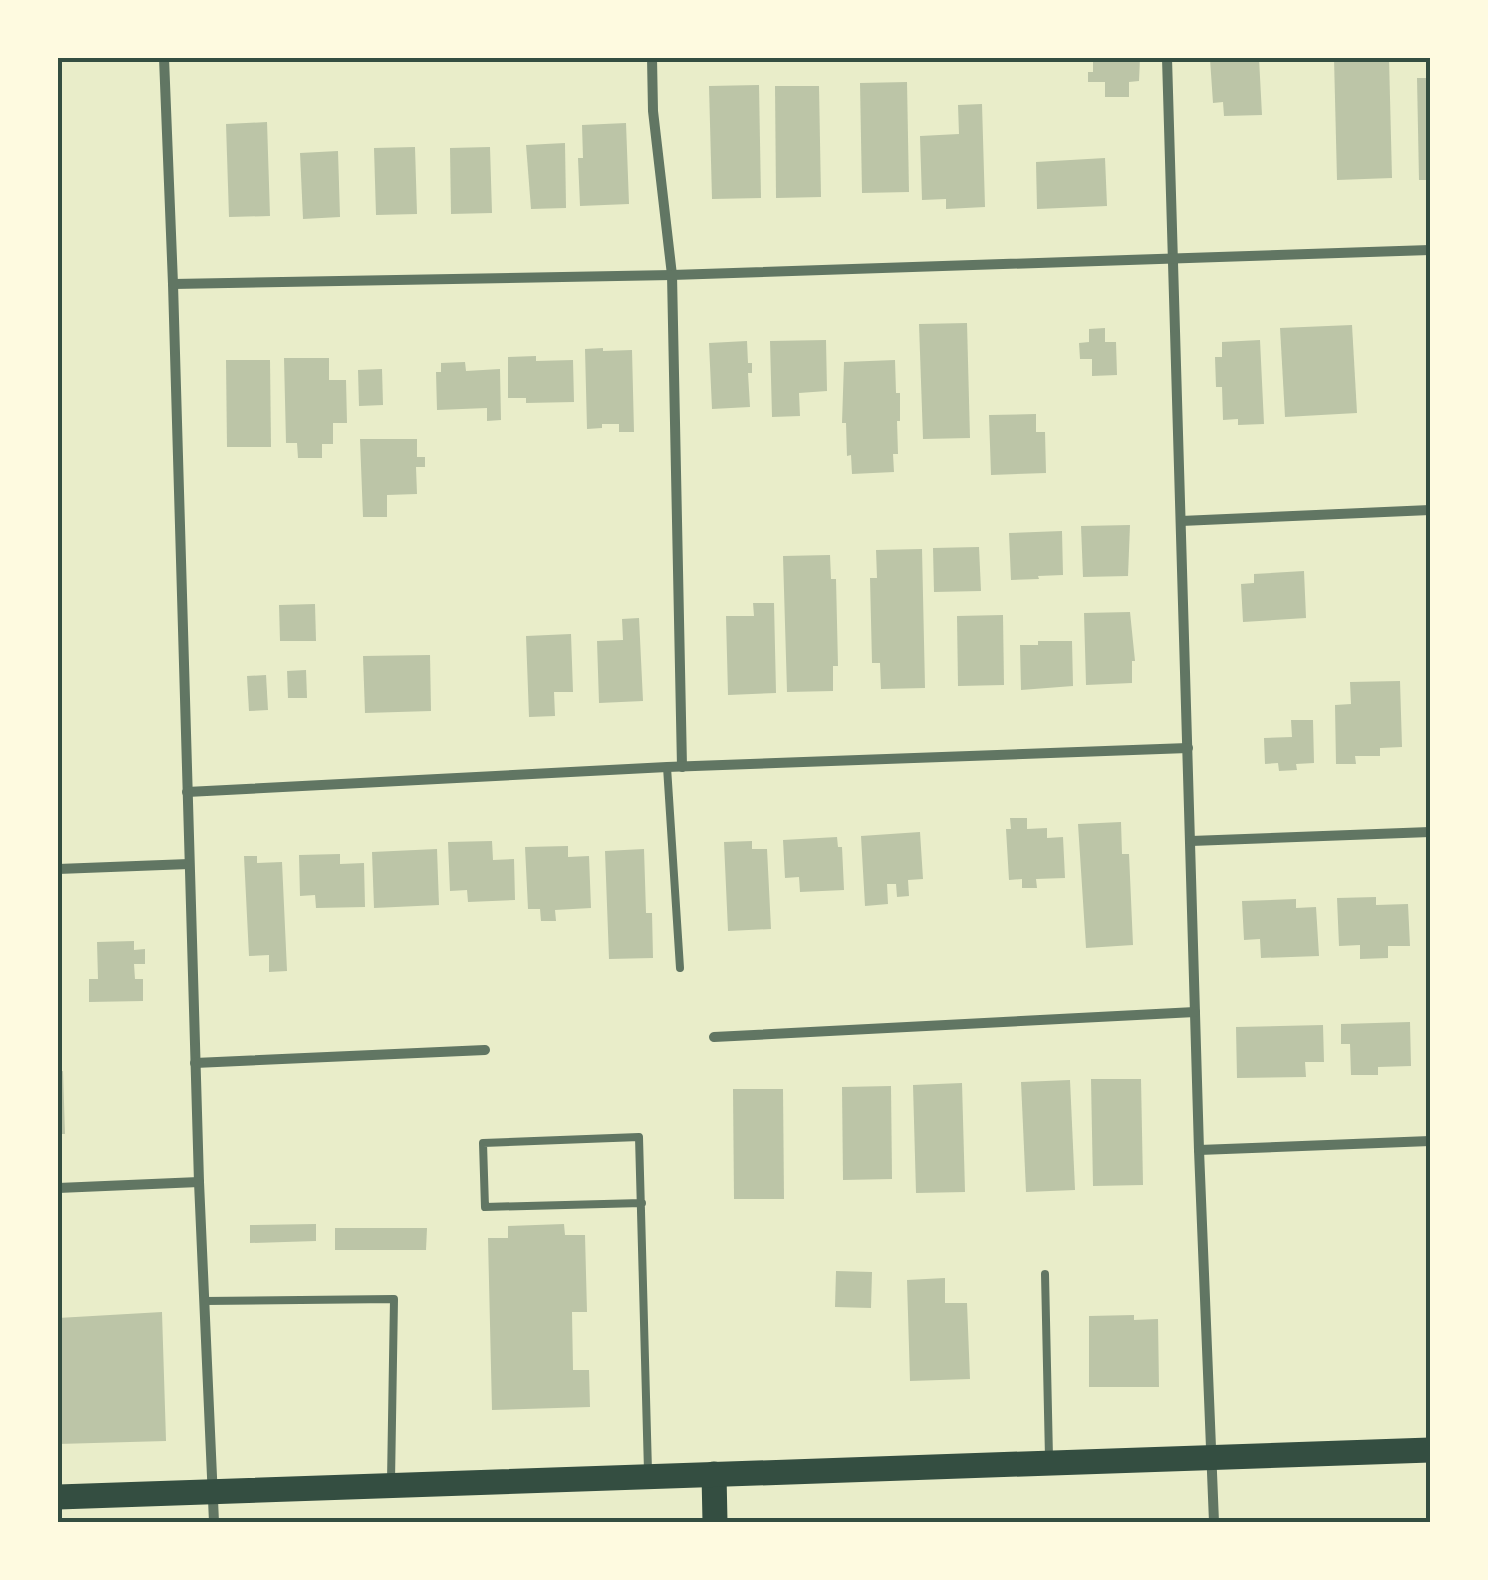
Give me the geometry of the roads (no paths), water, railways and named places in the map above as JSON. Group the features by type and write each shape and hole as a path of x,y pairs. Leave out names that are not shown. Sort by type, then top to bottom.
{"main road":[{"path":"58,1496 1430,1450"},
{"path":"714,1474 715,1522"}],"street":[{"path":"164,58 199,1182 214,1522"},
{"path":"652,58 653,111 672,275 682,767"},
{"path":"1167,58 1199,1150 1214,1522"},
{"path":"173,284 672,275 1430,250"},
{"path":"1180,521 1430,510"},
{"path":"187,792 682,767 1188,748"},
{"path":"1191,842 1430,832"},
{"path":"58,869 189,864"},
{"path":"714,1037 1195,1012"},
{"path":"195,1063 486,1050"},
{"path":"1199,1150 1430,1142"},
{"path":"58,1188 199,1182"}],"lane":[{"path":"668,768 680,968"},
{"path":"642,1203 486,1207 483,1143 639,1137 642,1203 648,1476"},
{"path":"1045,1274 1049,1463"},
{"path":"204,1301 394,1299 391,1485"}]}
